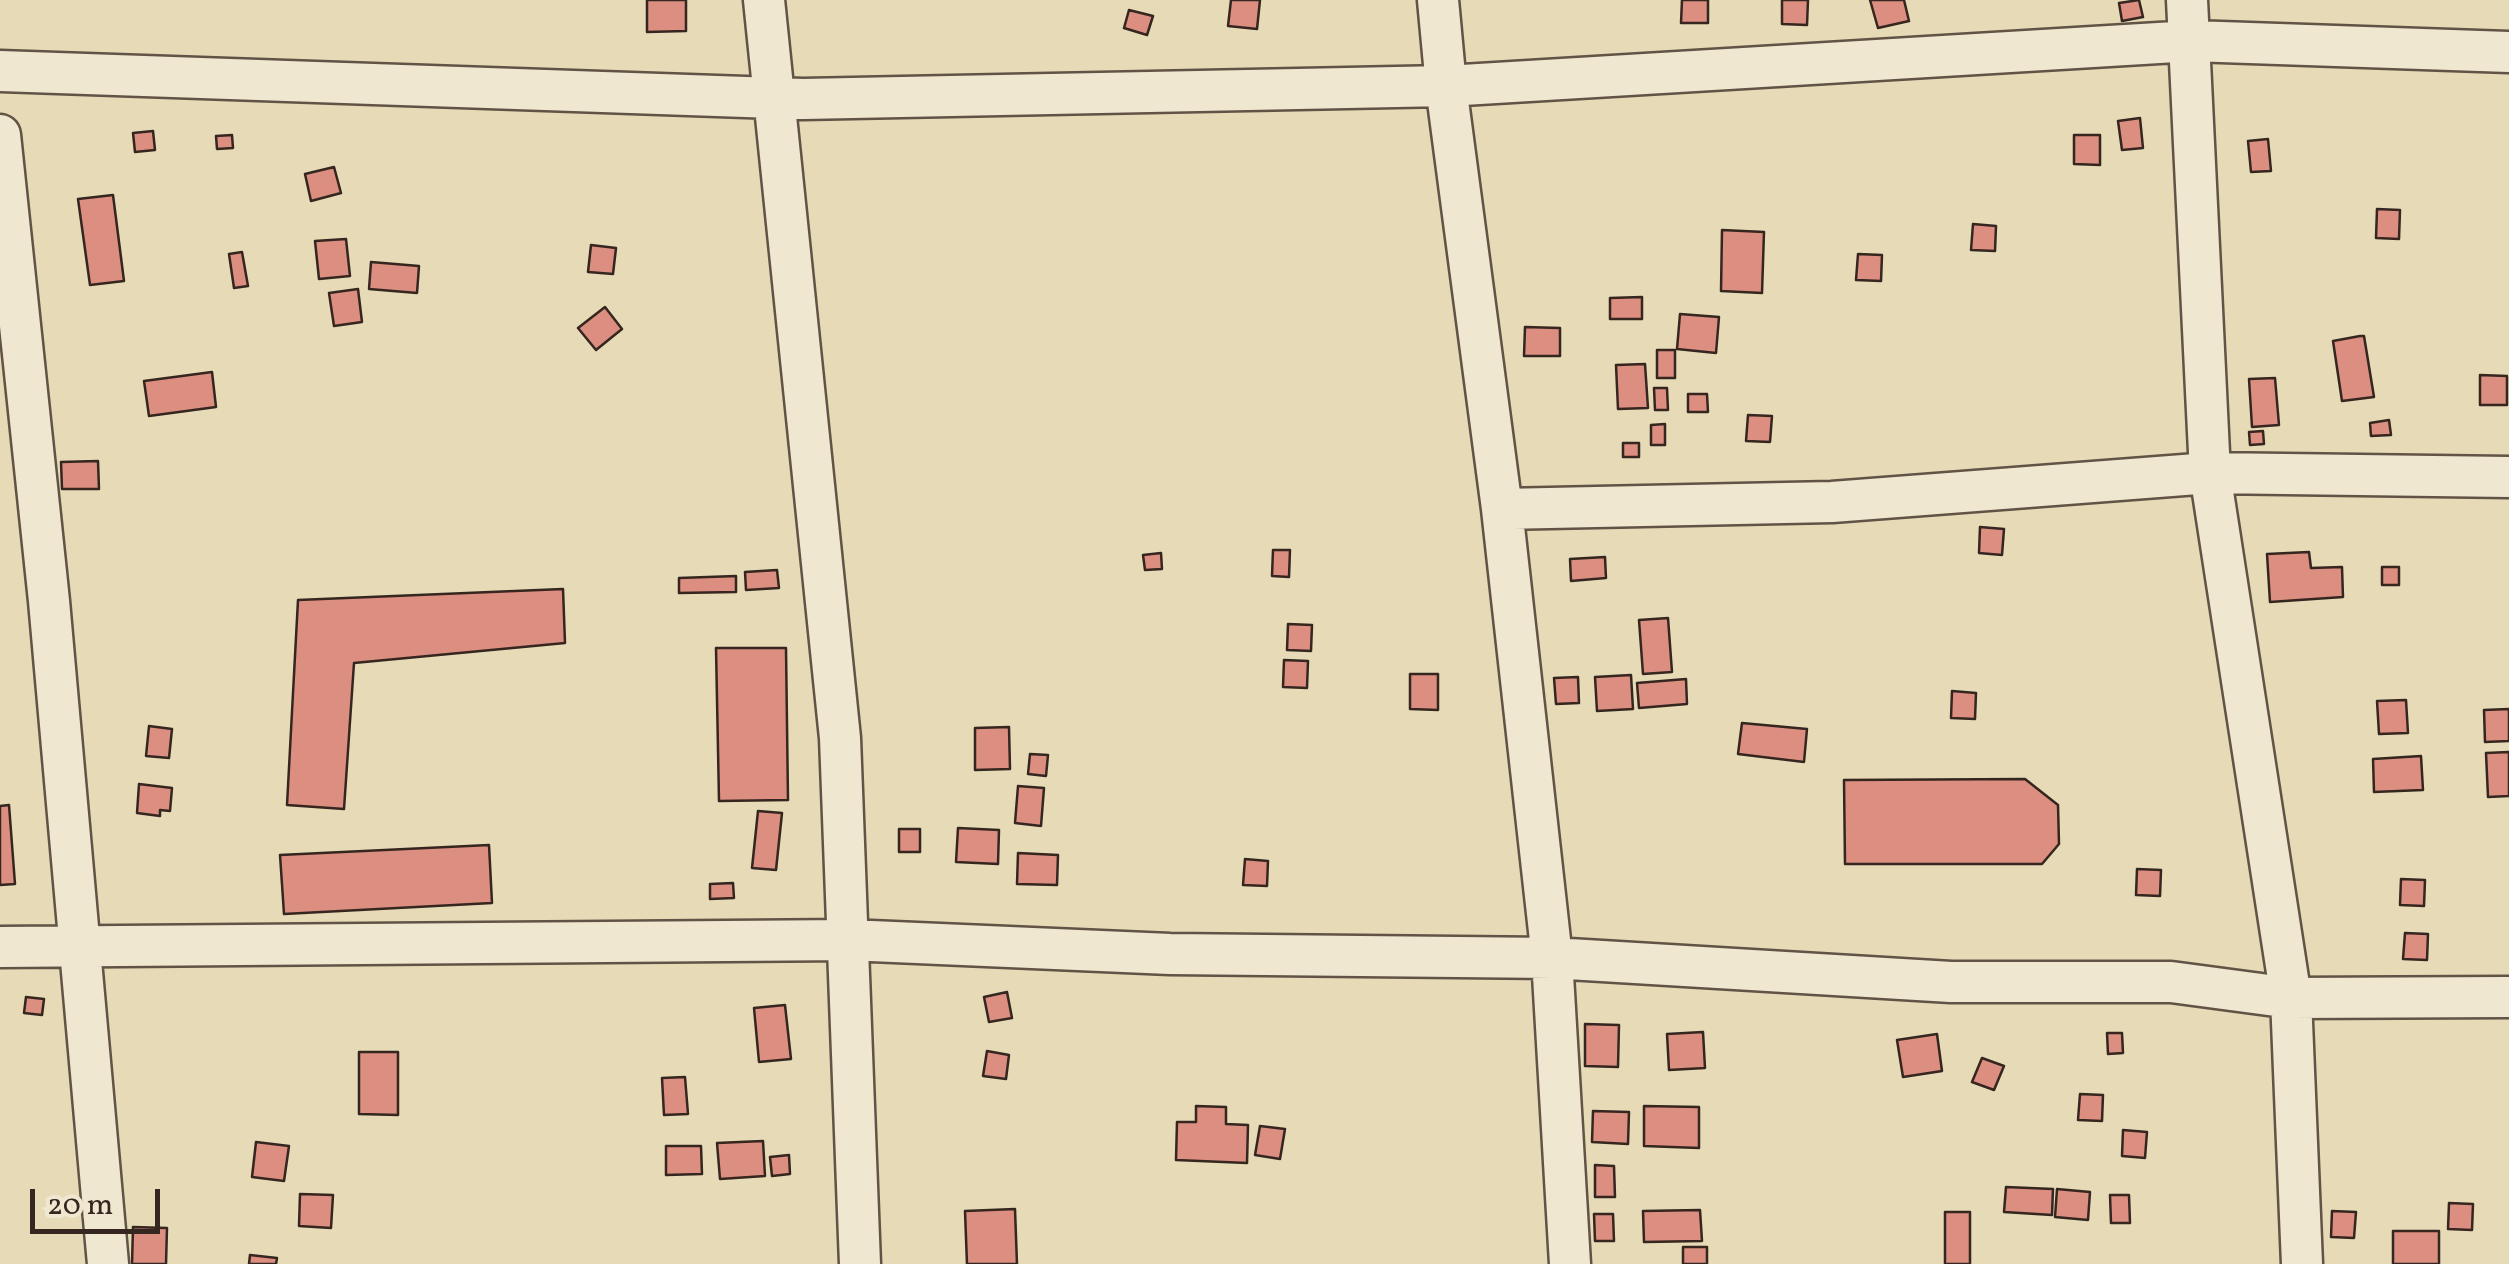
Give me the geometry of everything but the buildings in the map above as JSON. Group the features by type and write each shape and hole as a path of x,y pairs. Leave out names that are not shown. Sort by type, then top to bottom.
{"street":[{"path":"764,0 840,738 860,1264"},
{"path":"1438,0 1502,508 1552,958 1570,1264"},
{"path":"2187,0 2192,41 2210,473 2290,998 2302,1264"},
{"path":"0,71 804,99 1446,86 2192,41 2509,52"},
{"path":"0,135 108,1264"},
{"path":"1502,508 1832,502 2210,473 2509,477"},
{"path":"0,947 848,940 1170,954 1552,958 1951,982 2171,982 2290,998 2509,997"}]}
